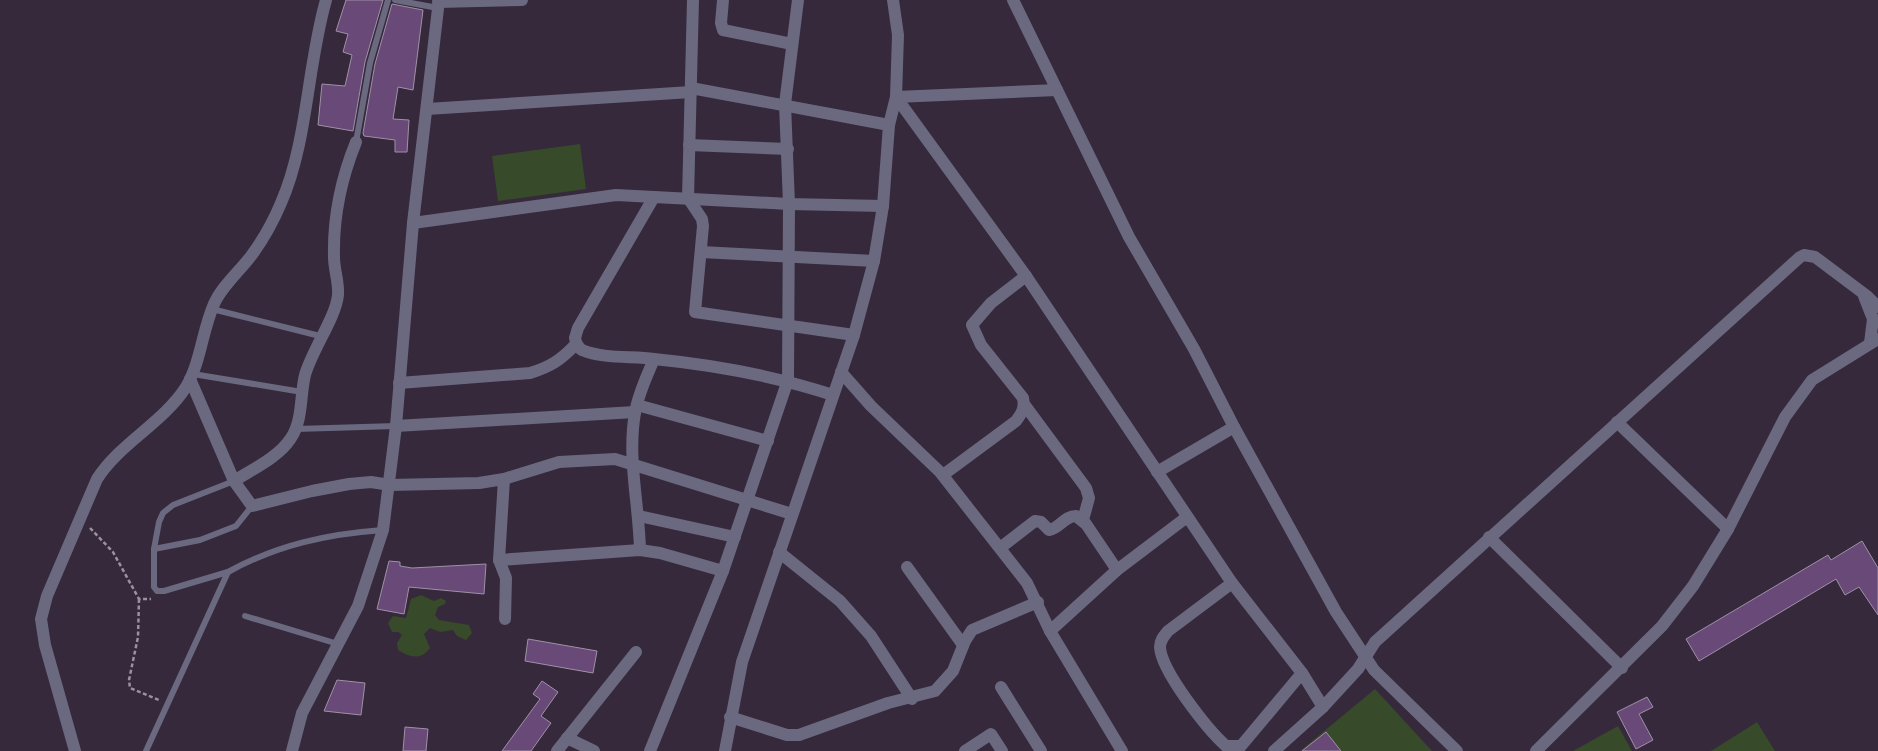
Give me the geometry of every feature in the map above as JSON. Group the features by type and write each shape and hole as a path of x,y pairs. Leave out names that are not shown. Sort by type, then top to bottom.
{"street":[{"path":"75,751 45,645 41,619 47,596 103,469 173,403 192,376 212,309 220,294 252,255 286,189 301,132 312,58 326,0"},
{"path":"292,751 302,713 358,606 383,530 390,485 413,222 438,3 522,0"},
{"path":"693,0 688,198 702,219 702,252 694,312 854,335"},
{"path":"723,0 721,22 724,30 792,44"},
{"path":"650,751 736,537 788,380 788,149 785,104 798,0"},
{"path":"725,751 742,662 854,335 874,261 883,206 889,125 896,97 898,35 893,0"},
{"path":"1013,0 1129,237 1194,348 1234,427 1336,612 1374,670 1457,751"},
{"path":"427,109 691,90 785,104 889,125"},
{"path":"896,97 1057,90"},
{"path":"896,97 1026,276 1187,517 1232,582 1302,673 1323,707"},
{"path":"234,481 282,448 296,429 310,360 337,301 338,288 334,258 338,203 342,177 356,142"},
{"path":"689,145 788,149"},
{"path":"413,222 616,196 788,204 883,206"},
{"path":"654,197 578,328 575,338 576,344 584,351 654,358 788,380 833,395"},
{"path":"702,252 874,261"},
{"path":"1274,751 1323,707 1358,669 1364,656 1375,642 1804,255 1815,257 1869,295 1878,307"},
{"path":"1026,276 991,303 972,325 981,345 1017,388 1024,404 1086,488 1089,498 1083,520"},
{"path":"1536,751 1622,668 1662,626 1694,586 1728,529 1785,417 1812,380 1875,340 1869,295"},
{"path":"399,382 530,373 560,361 576,344"},
{"path":"640,550 639,516 632,463 636,408 654,358"},
{"path":"841,372 871,406 943,475 1027,583 1038,602 1050,631 1122,751"},
{"path":"192,376 234,481 252,506 330,487 371,482 390,485 479,483 504,479 559,462 614,459 749,499 792,514"},
{"path":"943,475 1016,421 1022,413 1024,404"},
{"path":"396,426 636,408 768,442"},
{"path":"1618,422 1728,529"},
{"path":"1157,472 1234,427"},
{"path":"504,479 499,560 506,578 505,619"},
{"path":"639,516 736,537"},
{"path":"1000,548 1035,520 1041,522 1049,530 1070,516 1076,516 1083,520 1117,570"},
{"path":"1050,631 1117,570 1187,517"},
{"path":"1490,537 1622,668"},
{"path":"499,560 640,550 660,553 723,571"},
{"path":"779,552 840,601 871,636 912,699"},
{"path":"907,567 963,645"},
{"path":"1232,582 1168,631 1162,637 1160,645 1164,663 1203,721 1226,746 1241,746 1302,673"},
{"path":"730,717 787,735 799,735 880,706 912,699 935,691 953,671 968,634 976,627 1038,602"},
{"path":"557,751 636,652"},
{"path":"1001,687 1041,751"},
{"path":"965,751 991,734 1002,751"},
{"path":"567,738 594,751"}],"lane":[{"path":"356,142 370,63 388,0"},
{"path":"395,0 438,3"},
{"path":"212,309 320,336"},
{"path":"192,376 302,392"},
{"path":"296,429 396,426"},
{"path":"234,481 167,510 159,522 154,549 154,584 158,592 228,572 257,557 304,540 351,532 383,530"},
{"path":"154,549 200,540 236,526 252,506"},
{"path":"146,751 228,572"},
{"path":"245,616 338,644"}],"path":[{"path":"79,520 98,534 113,552 139,599 138,637 128,680 130,688 168,704"},
{"path":"139,599 153,598 158,592"}],"green space":[{"path":"580,144 586,189 498,201 492,156"},
{"path":"421,595 434,601 441,598 446,601 445,604 438,607 435,615 439,620 469,625 472,633 466,640 457,636 453,630 440,632 430,628 424,634 430,648 423,655 411,656 398,650 397,643 402,635 398,632 392,632 388,623 393,616 406,618 411,599"},
{"path":"1375,689 1432,751 1300,751"},
{"path":"1757,722 1775,751 1711,751"},
{"path":"1618,726 1632,751 1573,751"}],"building":[{"path":"346,0 383,0 365,62 353,131 318,125 322,84 345,86 352,55 343,52 348,34 336,31"},
{"path":"392,4 423,10 413,90 398,87 393,119 409,120 407,152 395,152 395,140 364,136 363,133 375,64"},
{"path":"1862,541 1878,568 1878,615 1859,587 1845,595 1836,579 1699,661 1686,639 1828,555 1831,560"},
{"path":"389,561 400,562 400,566 412,568 486,564 484,594 409,587 404,614 377,609"},
{"path":"528,639 597,651 593,673 525,661"},
{"path":"337,680 365,683 361,715 324,711"},
{"path":"542,681 558,692 541,716 551,723 531,751 502,751 540,699 533,694"},
{"path":"1647,697 1653,707 1639,714 1653,740 1636,749 1617,712"},
{"path":"405,727 428,729 426,751 403,751"},
{"path":"1326,732 1341,751 1302,751"}]}
